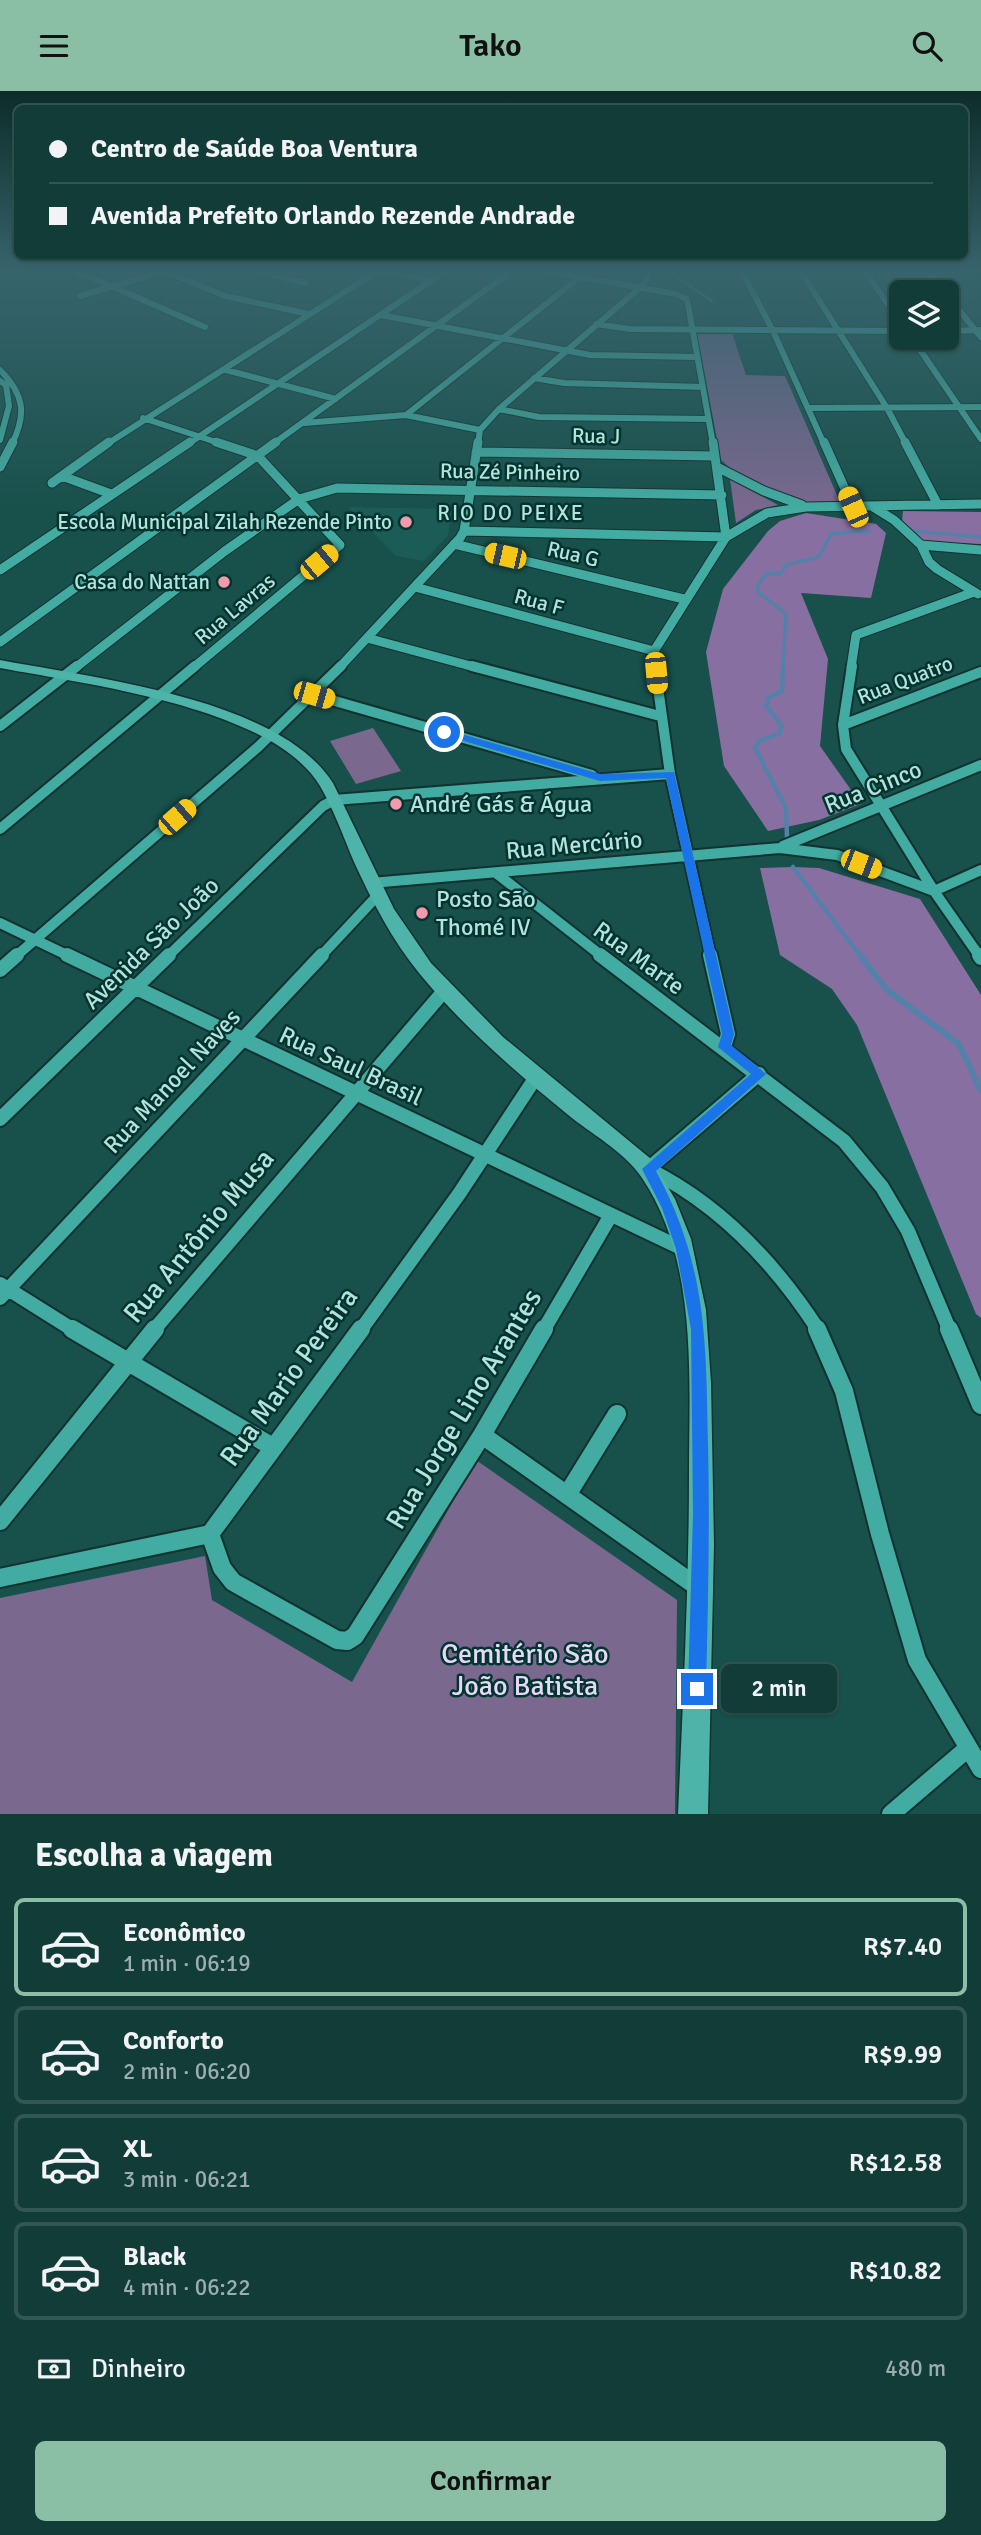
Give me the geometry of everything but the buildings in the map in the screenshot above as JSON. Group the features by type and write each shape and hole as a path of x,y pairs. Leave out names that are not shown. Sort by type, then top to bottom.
{"main road":[{"path":"0,664 156,696 215,712 271,735 311,763 334,800 391,924 444,991 536,1077 648,1169 668,1207 683,1249 698,1329 700,1589 693,1814"}],"street":[{"path":"52,483 143,418 255,350"},
{"path":"0,570 329,350"},
{"path":"0,642 402,350"},
{"path":"406,415 487,350"},
{"path":"696,350 722,495 726,537"},
{"path":"782,350 853,507"},
{"path":"851,350 887,408 938,505"},
{"path":"920,350 981,439"},
{"path":"0,970 314,695 454,544 464,531 480,430 534,378 565,351 607,357 697,357"},
{"path":"0,370 15,383 23,399 21,426 0,467"},
{"path":"226,370 336,399"},
{"path":"534,378 564,383 703,387"},
{"path":"0,381 6,385 9,406 0,440"},
{"path":"809,408 981,407"},
{"path":"499,409 539,417 708,419"},
{"path":"304,423 406,415 480,430"},
{"name":"Rua Lavras","path":"0,829 340,545 258,456 143,418"},
{"name":"Rua J","path":"476,452 715,456"},
{"path":"717,467 764,491 806,507"},
{"path":"62,476 111,494"},
{"name":"Rua Zé Pinheiro","path":"0,726 225,551 299,499 337,488 358,486 722,495"},
{"path":"724,1047 728,1034 670,774 660,716 654,651 684,599 726,537 767,513 806,507 981,504"},
{"path":"872,507 894,520 921,545 929,562 937,569 978,593"},
{"path":"464,531 726,537"},
{"name":"Rua G","path":"454,544 684,599"},
{"path":"921,545 981,550"},
{"name":"Rua F","path":"415,587 654,651"},
{"path":"978,593 856,635 843,725 846,749 934,891 981,958"},
{"path":"367,638 660,716"},
{"name":"Rua Quatro","path":"843,725 981,671"},
{"path":"314,695 600,777"},
{"name":"Rua Cinco","path":"780,848 981,765"},
{"path":"334,800 600,777 670,774"},
{"name":"Avenida São João","path":"0,1119 314,815 334,800"},
{"path":"780,848 837,855 934,891 981,870"},
{"name":"Rua Mercúrio","path":"374,889 496,873 780,848"},
{"name":"Rua Marte","path":"496,873 534,906 760,1074 844,1141 882,1187 908,1231 981,1405"},
{"name":"Rua Manoel Naves","path":"3,1291 241,1039 374,889"},
{"name":"Rua Saul Brasil","path":"0,923 683,1249"},
{"name":"Rua Antônio Musa","path":"0,1521 126,1363 354,1093 444,991"},
{"path":"760,1074 648,1169 684,1187 751,1242 793,1291 825,1341 844,1391 880,1534 917,1660 981,1769"},
{"name":"Rua Mario Pereira","path":"210,1534 271,1446 488,1156 536,1077"},
{"name":"Rua Jorge Lino Arantes","path":"210,1534 222,1568 233,1582 337,1640 347,1641 359,1629 482,1435 611,1215"},
{"path":"3,1291 271,1446"},
{"path":"567,1495 617,1414"},
{"path":"482,1435 700,1589"},
{"path":"0,1578 210,1534"},
{"path":"891,1814 967,1749"}],"shaded area":[{"name":"Escola Municipal Zilah Rezende Pinto","path":"348,507 452,509 448,535 424,561 396,556"},
{"path":"903,511 981,512 981,544 922,542 902,522"},
{"path":"806,513 876,524 886,533 871,598 801,593 828,659 820,746 861,804 819,820 768,831 724,766 706,652 723,589 768,531 780,521"},
{"path":"760,868 819,868 920,899 981,995 981,1318 976,1314 857,1025 832,989 780,955"}],"green space":[{"path":"700,350 738,350 746,375 785,376 840,502 809,504 776,495 746,479 721,460"},
{"path":"730,479 778,505 756,510 736,523"},
{"path":"373,728 401,771 356,784 330,741"},
{"name":"Cemitério São João Batista","path":"476,1460 677,1600 675,1814 0,1814 0,1598 205,1556 212,1600 352,1682"}],"waterway":[{"path":"783,668 786,614 759,593 757,587 766,574 780,574 786,565 819,557 831,534 869,531"},
{"path":"912,531 981,537"},
{"path":"783,666 782,691 768,698 766,706 782,726 779,734 759,741 755,748 786,808 787,838"},
{"path":"793,867 861,957"},
{"path":"860,955 886,989 959,1044 981,1091"}],"place":[{"name":"Escola Municipal Zilah Rezende Pinto","path":"406,522"},
{"name":"Casa do Nattan","path":"224,582"},
{"name":"André Gás & Água","path":"396,804"},
{"name":"Posto São Thomé IV","path":"422,913"}],"district":[{"name":"RIO DO PEIXE","path":"511,513"}],"route":[{"path":"444,732 600,777 670,774 728,1034 724,1047 760,1074 648,1169 668,1207 683,1249 698,1329 702,1514 697,1689"}]}
